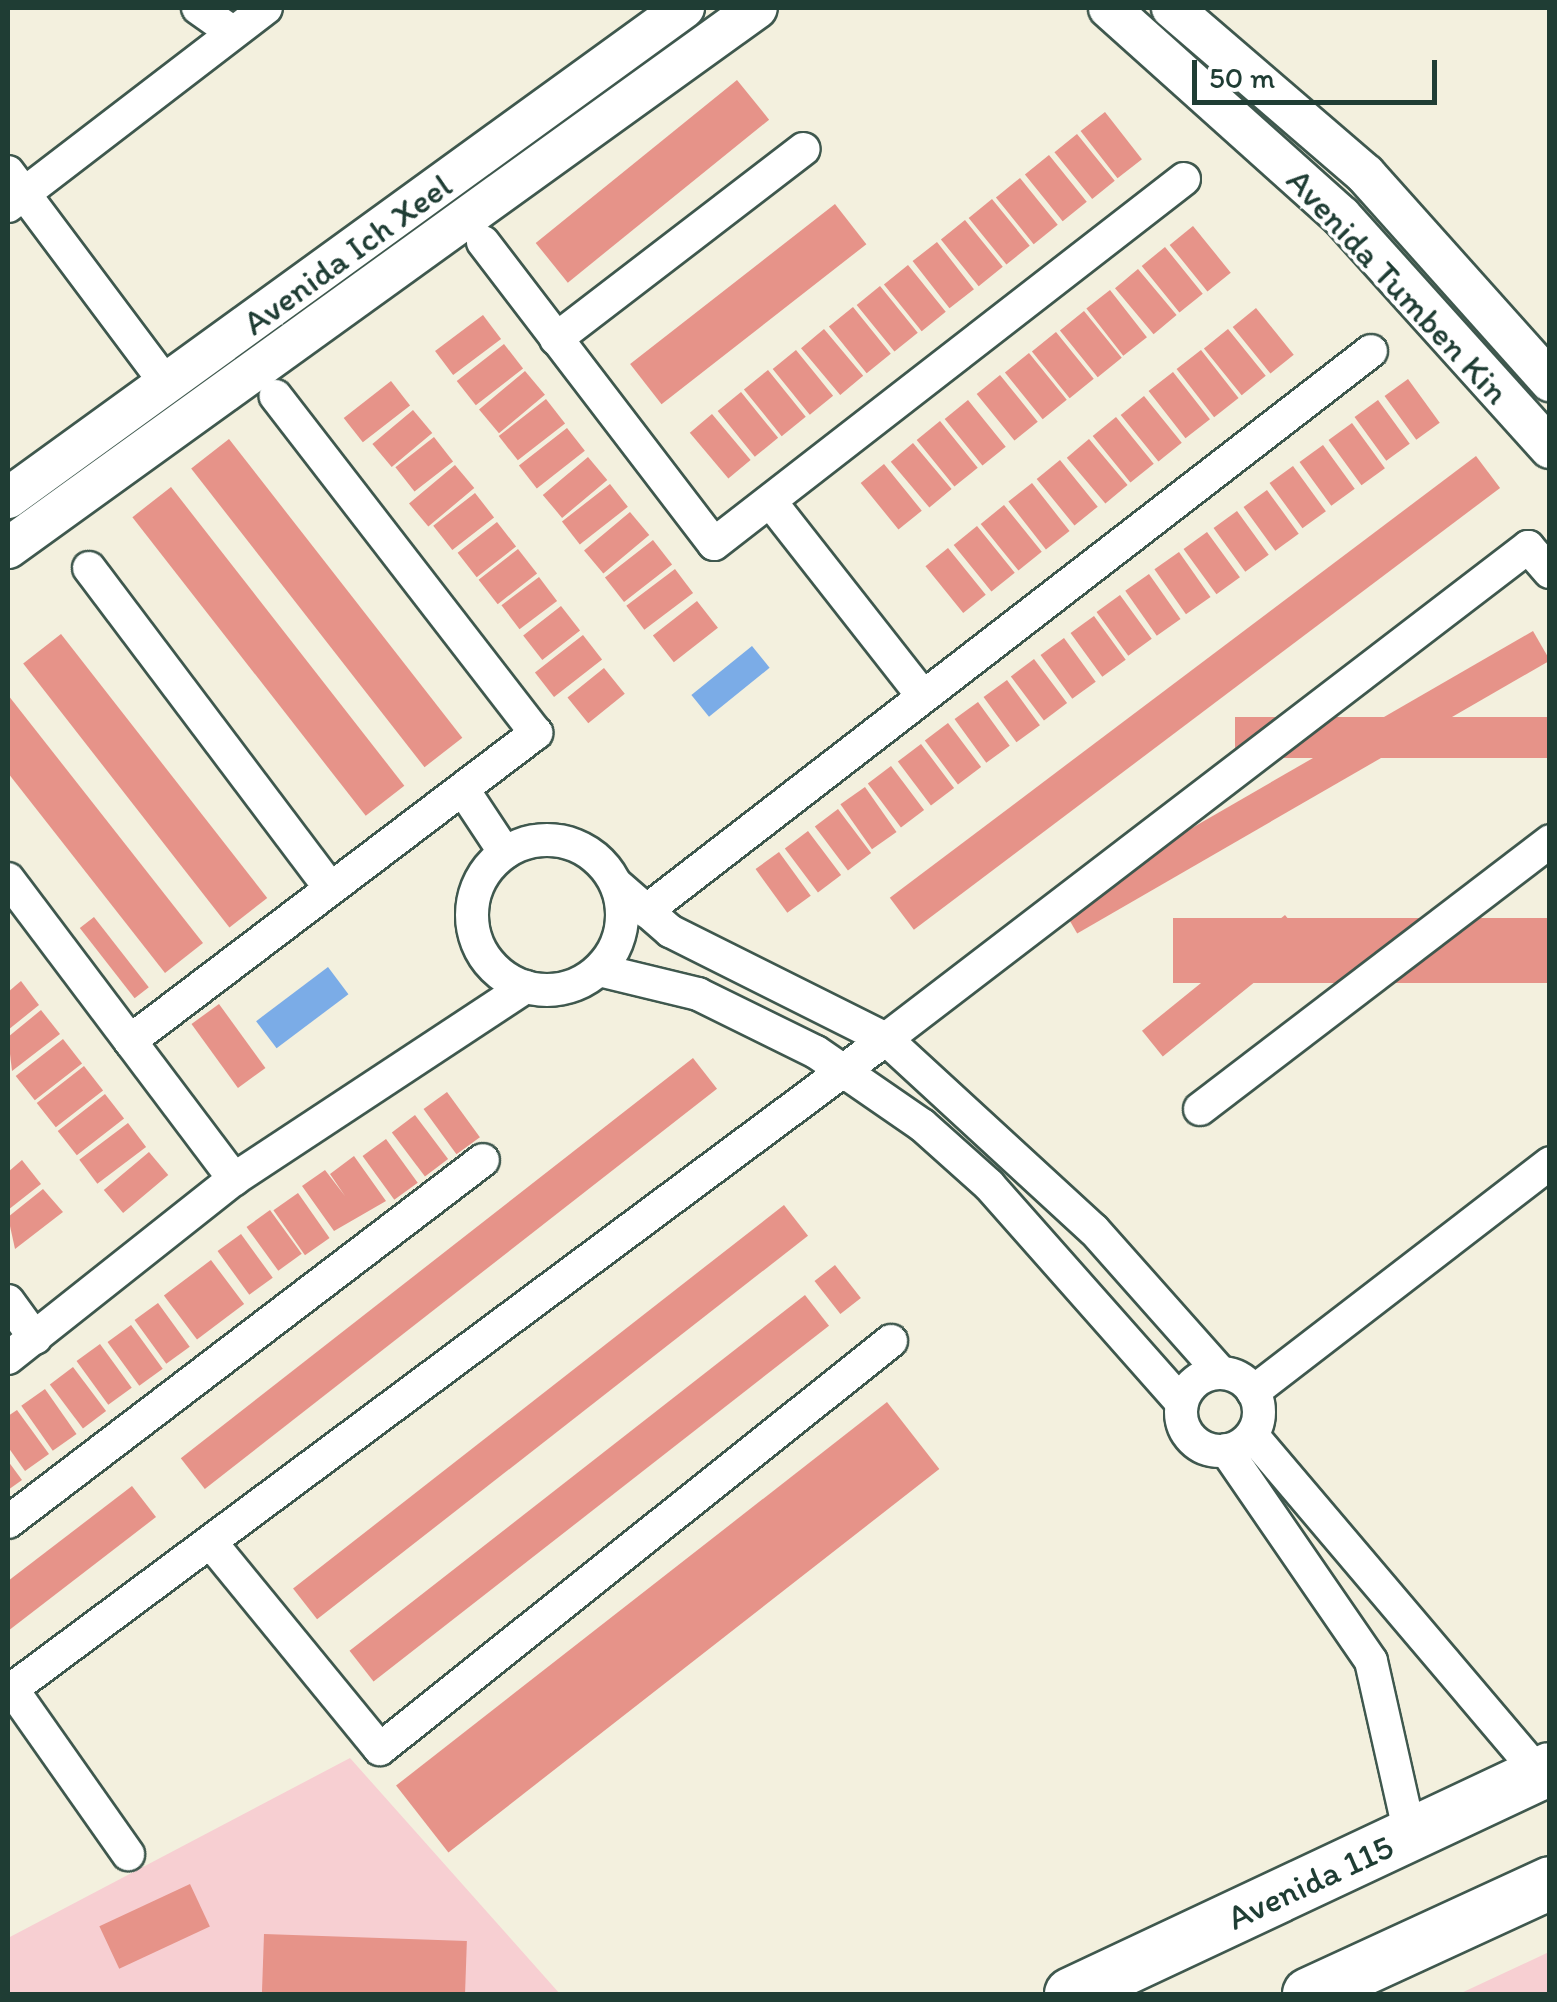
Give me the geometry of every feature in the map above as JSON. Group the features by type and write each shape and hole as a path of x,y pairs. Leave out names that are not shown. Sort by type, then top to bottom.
{"main road":[{"name":"Avenida 115","path":"1071,1994 1544,1772"},
{"path":"1309,1994 1550,1883"}],"street":[{"path":"198,8 232,32"},
{"path":"168,386 14,190 266,8"},
{"name":"Avenida Ich Xeel","path":"8,498 168,386 684,8"},
{"path":"8,548 757,8"},
{"name":"Avenida Tumben Kin","path":"1109,8 1341,216 1550,448"},
{"name":"Avenida Tumben Kin","path":"1172,8 1365,174 1550,380"},
{"path":"556,338 804,149"},
{"path":"483,242 714,544 773,505 1184,179"},
{"path":"646,911 921,694 1370,351"},
{"path":"130,1041 329,886 464,791 536,733 276,396"},
{"path":"773,505 921,694"},
{"path":"128,1854 10,1691 212,1544 840,1069 886,1040 1528,546 1550,572"},
{"path":"89,568 329,886"},
{"path":"464,791 505,853"},
{"path":"1200,1108 1550,841"},
{"path":"616,884 621,930 599,970 577,984 525,987 502,976 473,933 479,881 505,853 563,842 603,864 616,884 646,911 886,1040 1094,1230 1221,1373 1253,1392"},
{"path":"8,880 234,1179"},
{"path":"599,970 698,994 840,1069 989,1186 1182,1403 1192,1439 1239,1442 1544,1772"},
{"path":"8,1358 234,1179 525,987"},
{"path":"8,1522 482,1160"},
{"path":"1410,1834 1371,1661 1239,1442 1253,1392 1550,1162"},
{"path":"8,1301 35,1338"},
{"path":"212,1544 380,1748 891,1341"},
{"path":"1182,1403 1196,1381 1221,1373"}],"shaded area":[{"path":"350,1758 560,1994 8,1994 8,1938"},
{"path":"1549,1952 1549,1994 1459,1994"}],"water":[{"path":"752,646 770,668 709,717 691,695"},
{"path":"328,967 348,994 277,1048 256,1021"}],"building":[{"path":"737,80 769,120 568,283 536,243"},
{"path":"1105,112 1142,159 1118,178 1081,131"},
{"path":"1077,134 1115,181 1092,199 1054,152"},
{"path":"1049,155 1087,202 1063,221 1025,175"},
{"path":"1020,178 1058,225 1034,244 996,198"},
{"path":"992,199 1030,246 1006,265 969,218"},
{"path":"835,204 866,244 662,404 630,364"},
{"path":"965,220 1003,267 979,286 941,240"},
{"path":"1193,226 1231,273 1207,292 1170,245"},
{"path":"937,242 974,289 950,308 913,261"},
{"path":"1165,247 1203,294 1179,313 1142,266"},
{"path":"908,265 946,312 922,331 884,285"},
{"path":"1138,269 1177,315 1154,334 1115,288"},
{"path":"880,286 918,333 894,352 857,305"},
{"path":"1110,290 1147,337 1123,356 1086,308"},
{"path":"853,307 891,354 867,373 829,327"},
{"path":"1256,308 1294,355 1270,374 1233,327"},
{"path":"1084,311 1122,358 1098,377 1060,331"},
{"path":"483,315 501,339 453,375 435,351"},
{"path":"824,329 863,376 840,395 801,348"},
{"path":"1228,329 1266,376 1242,395 1204,349"},
{"path":"1056,332 1094,379 1070,398 1032,352"},
{"path":"504,344 523,368 476,405 457,381"},
{"path":"796,350 833,396 810,415 773,369"},
{"path":"1201,350 1239,398 1214,417 1177,369"},
{"path":"1029,353 1067,400 1043,419 1005,373"},
{"path":"768,370 806,417 782,436 744,390"},
{"path":"525,371 545,395 499,433 479,410"},
{"path":"1173,372 1210,419 1186,438 1149,391"},
{"path":"1000,375 1038,422 1014,441 977,394"},
{"path":"1408,379 1440,423 1416,440 1385,396"},
{"path":"391,381 410,405 363,442 344,418"},
{"path":"741,392 778,438 755,457 718,411"},
{"path":"1144,396 1182,443 1158,462 1121,415"},
{"path":"546,399 565,423 518,460 499,436"},
{"path":"968,400 1006,447 982,466 945,419"},
{"path":"1378,400 1410,444 1386,461 1355,417"},
{"path":"413,410 432,433 392,467 372,444"},
{"path":"712,414 751,460 728,479 690,433"},
{"path":"1116,417 1154,464 1130,483 1093,436"},
{"path":"940,421 978,468 954,487 917,440"},
{"path":"1352,423 1385,468 1361,485 1329,440"},
{"path":"567,428 585,451 537,488 519,466"},
{"path":"434,437 453,461 414,492 395,467"},
{"path":"229,439 462,738 425,767 191,469"},
{"path":"1089,439 1128,485 1105,504 1067,458"},
{"path":"913,443 952,489 929,508 891,462"},
{"path":"1323,445 1355,489 1331,506 1300,462"},
{"path":"1476,456 1500,488 914,930 890,898"},
{"path":"588,457 607,480 562,518 543,495"},
{"path":"1060,460 1098,507 1074,526 1037,479"},
{"path":"884,464 922,511 898,530 861,483"},
{"path":"455,465 474,488 428,527 409,504"},
{"path":"1293,466 1326,511 1302,528 1270,483"},
{"path":"1032,483 1070,531 1046,550 1008,501"},
{"path":"610,484 628,507 580,544 562,522"},
{"path":"171,487 404,786 366,816 132,517"},
{"path":"1267,490 1299,534 1275,551 1244,507"},
{"path":"475,493 494,517 452,550 433,526"},
{"path":"1004,505 1042,552 1018,571 981,524"},
{"path":"1237,511 1269,555 1245,572 1214,528"},
{"path":"630,512 649,535 603,574 584,551"},
{"path":"497,522 516,546 477,577 458,553"},
{"path":"977,526 1015,573 991,592 954,545"},
{"path":"1207,532 1240,577 1216,594 1184,549"},
{"path":"653,540 672,564 624,602 605,578"},
{"path":"948,548 986,595 963,613 925,566"},
{"path":"518,549 537,573 498,604 479,580"},
{"path":"1179,552 1211,597 1186,614 1154,569"},
{"path":"675,569 693,593 644,630 626,606"},
{"path":"1149,574 1181,619 1157,636 1125,591"},
{"path":"539,577 557,601 520,629 501,605"},
{"path":"1120,595 1152,639 1128,656 1097,612"},
{"path":"697,601 718,628 674,662 653,635"},
{"path":"561,606 580,630 542,660 523,636"},
{"path":"1094,616 1126,660 1102,677 1071,633"},
{"path":"1533,631 1550,660 1077,933 1060,904"},
{"path":"61,634 267,898 229,928 23,664"},
{"path":"583,635 602,659 554,697 535,673"},
{"path":"1064,638 1096,682 1072,699 1041,655"},
{"path":"1034,659 1067,703 1044,720 1011,676"},
{"path":"604,668 625,694 588,723 567,698"},
{"path":"1007,680 1040,725 1016,742 984,697"},
{"path":"8,695 203,943 165,973 8,773"},
{"path":"978,702 1010,746 986,763 955,719"},
{"path":"1235,717 1550,717 1550,758 1235,758"},
{"path":"948,723 981,767 958,784 925,740"},
{"path":"921,744 954,788 931,805 898,761"},
{"path":"891,766 924,810 901,827 868,783"},
{"path":"865,787 897,832 872,849 840,804"},
{"path":"838,809 871,853 848,870 815,826"},
{"path":"808,831 841,875 818,892 785,848"},
{"path":"779,852 811,896 787,913 756,869"},
{"path":"1285,915 1306,941 1163,1056 1142,1031"},
{"path":"94,917 149,987 135,998 80,928"},
{"path":"1173,918 1550,918 1550,983 1173,983"},
{"path":"21,981 39,1005 8,1030 8,992"},
{"path":"219,1004 265,1068 238,1088 191,1024"},
{"path":"41,1010 60,1034 12,1071 8,1037"},
{"path":"63,1039 82,1063 35,1100 16,1076"},
{"path":"693,1058 717,1089 205,1489 181,1458"},
{"path":"84,1066 103,1090 56,1127 37,1103"},
{"path":"447,1092 480,1137 456,1154 424,1109"},
{"path":"105,1094 124,1118 77,1155 58,1131"},
{"path":"415,1115 448,1159 425,1176 392,1132"},
{"path":"128,1123 146,1147 97,1184 79,1160"},
{"path":"386,1139 418,1183 394,1200 363,1156"},
{"path":"149,1152 168,1175 123,1213 104,1190"},
{"path":"354,1156 386,1201 334,1231 302,1186 325,1170 345,1196 330,1174"},
{"path":"22,1160 41,1184 8,1210 8,1172"},
{"path":"43,1189 63,1212 15,1249 8,1217"},
{"path":"298,1193 330,1238 305,1255 273,1210"},
{"path":"784,1205 808,1236 317,1619 293,1589"},
{"path":"270,1210 302,1254 278,1271 247,1227"},
{"path":"241,1234 273,1278 249,1295 218,1251"},
{"path":"211,1260 244,1304 197,1339 164,1296"},
{"path":"835,1265 861,1298 840,1314 815,1281"},
{"path":"805,1295 829,1326 374,1682 350,1651"},
{"path":"158,1303 190,1347 166,1364 135,1320"},
{"path":"131,1325 163,1369 139,1386 108,1342"},
{"path":"100,1344 132,1388 108,1405 77,1361"},
{"path":"73,1367 106,1411 83,1428 50,1384"},
{"path":"45,1389 77,1434 53,1451 21,1406"},
{"path":"887,1402 939,1469 448,1853 396,1786"},
{"path":"17,1410 49,1454 25,1471 8,1447 8,1416"},
{"path":"8,1461 22,1480 8,1490"},
{"path":"132,1486 156,1517 8,1631 8,1581"},
{"path":"190,1884 210,1927 119,1969 99,1926"},
{"path":"264,1934 467,1941 465,1994 262,1993"}]}
